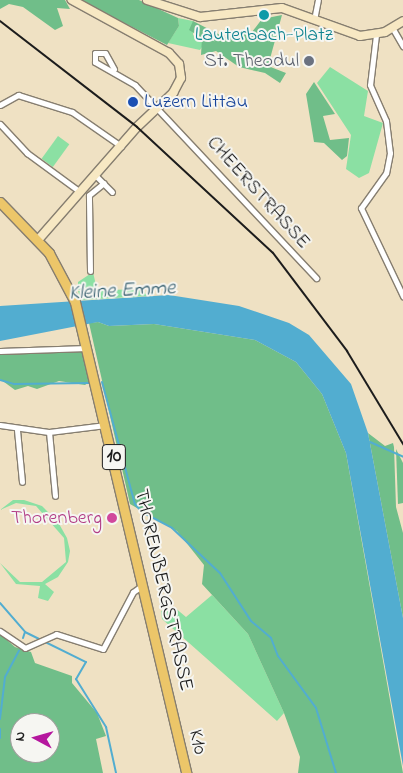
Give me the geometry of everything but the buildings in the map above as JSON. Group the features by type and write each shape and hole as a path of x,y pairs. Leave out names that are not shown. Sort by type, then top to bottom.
{"main road":[{"name":"THORENBERGSTRASSE","path":"0,202 38,240 72,293 84,332 174,718"},
{"name":"K10","path":"174,718 186,773"}],"street":[{"path":"38,240 178,85 181,72 176,59 72,0"},
{"path":"147,0 195,16 276,7 314,20 346,34 376,35 393,29 403,21"},
{"path":"314,20 318,0"},
{"path":"393,29 397,42 403,46"},
{"path":"376,35 370,86 386,121 390,153 386,173 362,204 363,213 403,296"},
{"name":"CHEERSTRASSE","path":"114,69 221,172 316,278"},
{"path":"0,105 18,95 72,112 121,146"},
{"path":"0,124 27,153 80,192"},
{"path":"95,175 112,192"},
{"path":"90,271 89,195 104,183"},
{"path":"0,351 87,348"},
{"path":"0,425 17,430 48,432 106,425"},
{"path":"17,430 22,482"},
{"path":"48,432 56,496"},
{"path":"0,631 23,648 40,644 46,639 62,634 107,648 117,618 133,592 144,584"}],"green space":[{"path":"0,0 65,0 70,9 57,8 63,26 55,30 23,7 9,4 0,9"},
{"path":"80,0 139,0 178,18 179,26 167,45"},
{"path":"282,15 268,66 286,73 280,83 265,73 239,67 216,51 201,55 202,38 189,30 193,21 224,37 252,32 262,19"},
{"path":"178,18 193,21 193,35 204,44 200,50 168,43 179,26"},
{"path":"330,67 368,91 364,116 383,123 369,173 359,178 346,169 351,135 317,83"},
{"path":"314,82 335,114 323,116 330,140 349,138 347,156 342,160 324,143 314,142 306,94"},
{"path":"58,136 69,144 53,167 42,159"},
{"path":"93,272 97,290 78,290 78,282"},
{"path":"142,289 147,296 81,300 78,291"},
{"path":"98,322 109,326 154,324 255,340 296,362 322,394 346,453 403,773 298,773 300,757 284,713 248,634 202,584 204,565 177,531 130,504 89,323"},
{"path":"82,351 89,382 85,385 59,381 37,389 28,386 15,390 0,379 0,353"},
{"path":"368,433 385,446 393,443 394,447 396,507 403,533 403,618"},
{"path":"396,449 403,463 403,503 398,504"},
{"path":"13,500 24,500 42,506 58,522 67,538 70,551 68,562 58,577 45,584 54,592 48,601 38,598 40,586 16,584 0,563 20,582 42,582 66,562 64,538 36,506 16,503 0,510"},
{"path":"212,595 248,634 284,713 277,721 162,619 161,611 174,607 186,617"},
{"path":"0,634 15,647 31,652 35,663 72,676 72,683 97,713 106,736 96,739 103,773 0,773"}],"water":[{"path":"169,295 239,306 289,323 309,335 351,384 368,433 403,618 403,766 346,453 322,394 296,362 255,340 154,324 109,326 98,322 0,341 0,306"}],"waterway":[{"path":"0,380 14,384 90,383"},
{"path":"102,382 135,504 142,512 172,528 220,573 251,621 271,638 278,656 316,708 336,773"},
{"path":"370,442 403,457"},
{"path":"0,603 25,632 86,662 76,679 106,727 116,773"},
{"path":"23,638 25,632"},
{"path":"0,719 5,677 19,651"},
{"path":"0,729 0,738"}],"railway":[{"path":"0,21 137,127 273,253 347,351 403,444"}],"place":[{"name":"Lauterbach-Platz","path":"264,15"},
{"name":"St. Theodul","path":"309,61"},
{"name":"Luzern Littau","path":"133,102"},
{"name":"Thorenberg","path":"112,518"}],"water label":[{"name":"Kleine Emme","path":"122,291"}]}
